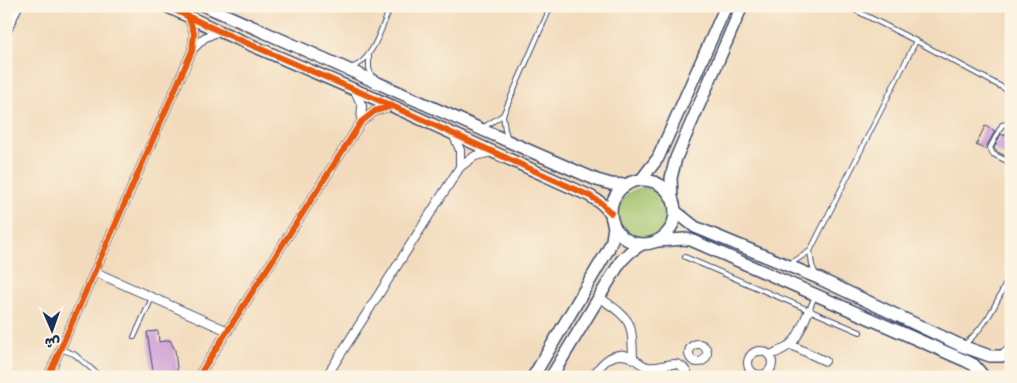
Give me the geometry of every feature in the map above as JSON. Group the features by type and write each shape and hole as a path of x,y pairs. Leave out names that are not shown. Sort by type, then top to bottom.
{"street":[{"path":"6,33 18,6"},
{"path":"166,6 590,196 611,213"},
{"path":"205,6 597,180 611,184 626,185 641,180 651,181 667,191 672,198"},
{"path":"641,180 658,158 726,6"},
{"path":"658,241 671,228 674,220 675,212 671,178 676,158 742,6"},
{"path":"48,377 192,51 194,33 188,16"},
{"path":"192,51 204,38 219,31"},
{"path":"355,91 362,106 361,122"},
{"path":"198,377 361,122 375,111 392,106"},
{"path":"453,134 460,150 460,167"},
{"path":"326,377 460,167 474,156 492,152"},
{"path":"533,377 608,250 614,226 611,213 614,197 626,185"},
{"path":"675,212 695,227 818,278 962,346 990,356 1002,356 1011,351"},
{"path":"614,226 626,239 642,244"},
{"path":"551,377 620,262 642,244 678,239 691,240 966,361 980,371 984,377"},
{"path":"95,272 228,331"},
{"path":"599,297 628,321 632,331 633,358"},
{"path":"770,355 791,345 796,340 809,310"},
{"path":"791,345 825,361"},
{"path":"759,351 770,355 773,361 771,370 766,374 757,376 750,370 749,358 753,353 759,351"},
{"path":"593,377 607,358 616,355 625,355 646,366 652,367 671,364 678,365 684,368 689,376 696,370 698,362"}],"lane":[{"path":"348,68 360,64 369,55 391,6"},
{"path":"510,143 505,130 503,115 551,6"},
{"path":"847,6 1011,92"},
{"path":"788,265 810,251 916,41"},
{"path":"369,55 369,68 373,80"},
{"path":"477,128 491,123 503,115"},
{"path":"1011,123 1002,125 999,128 990,148 992,154 1011,163"},
{"path":"810,251 812,265 818,278"},
{"path":"685,258 860,332"},
{"path":"962,346 985,323 1011,273"},
{"path":"809,310 815,296"},
{"path":"134,337 152,298"},
{"path":"60,349 74,354 101,377"}],"green space":[{"path":"645,188 655,190 664,196 670,205 672,215 670,225 664,234 655,240 645,242 635,240 626,234 620,225 618,215 620,205 626,196 635,190"}],"building":[{"path":"985,126 995,131 985,149 976,145"},
{"path":"1009,127 1011,127 1011,159 994,148 1001,134 1005,136"},
{"path":"158,331 159,342 170,340 175,350 178,377 154,377 147,332"}],"cycle path":[{"path":"166,6 590,196 611,213"},
{"path":"48,377 192,51 194,33 188,16"},
{"path":"198,377 361,122 375,111 392,106"}]}
